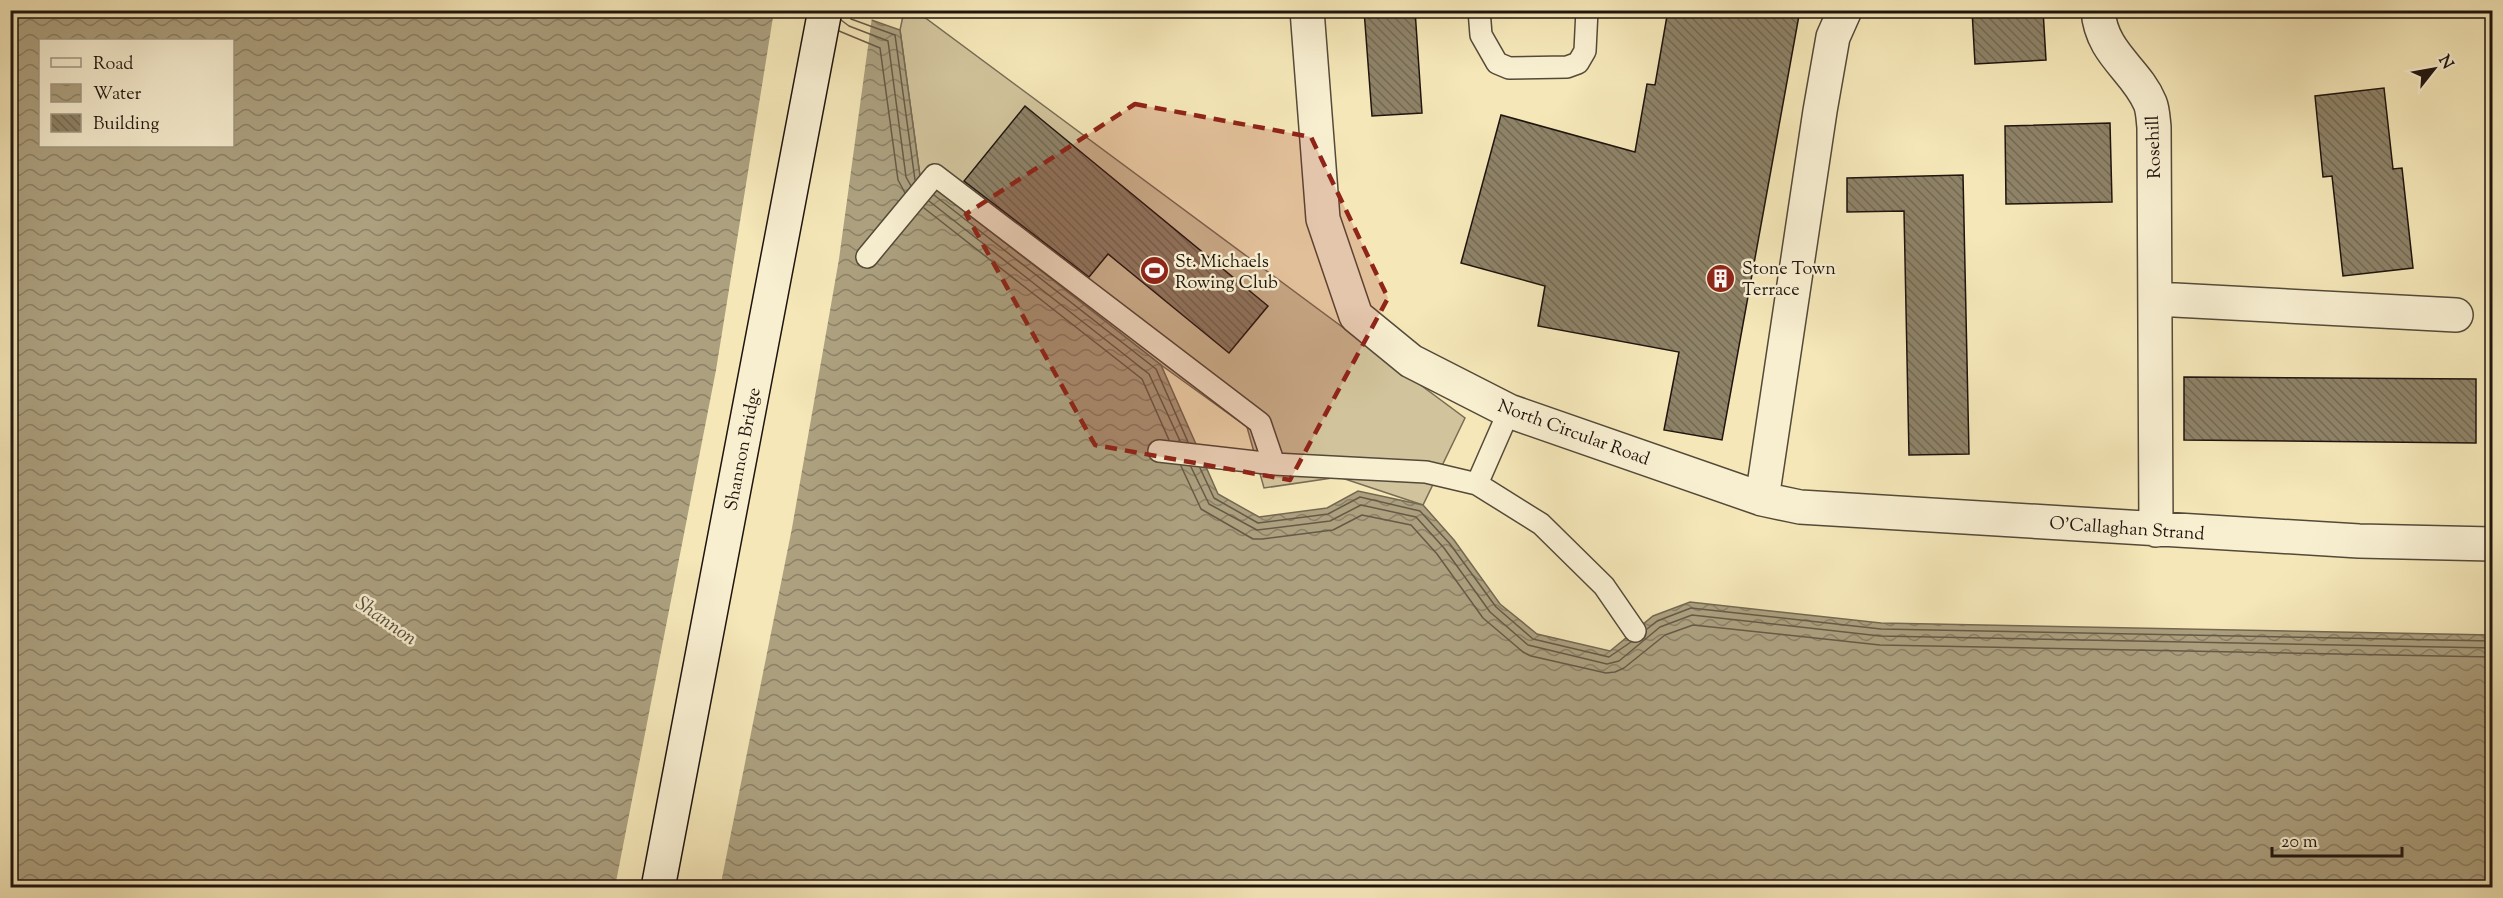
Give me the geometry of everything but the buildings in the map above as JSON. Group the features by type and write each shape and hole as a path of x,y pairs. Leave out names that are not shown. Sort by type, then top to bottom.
{"street":[{"name":"Shannon Bridge","path":"658,888 825,10"},
{"name":"North Circular Road","path":"1307,10 1323,219 1356,316 1411,361 1509,411 1762,499"},
{"path":"1762,499 1820,111 1833,37 1845,10"},
{"name":"Rosehill","path":"2098,10 2099,20 2108,43 2151,104 2154,127 2156,530"},
{"path":"2156,299 2456,315"},
{"name":"O'Callaghan Strand","path":"1762,499 1800,507 2156,530 2359,541 2493,544"}],"lane":[{"path":"1479,10 1481,35 1497,63 1509,68 1567,67 1578,63 1585,51 1587,10"},
{"path":"867,257 935,175 1260,423 1274,464"},
{"path":"1477,484 1509,411"},
{"path":"1158,451 1274,464 1426,472 1477,484 1541,524 1604,586 1635,630"}],"highlighted area":[{"path":"1135,104 1311,137 1388,298 1290,480 1095,445 966,214"}],"shaded area":[{"name":"St. Michaels Rowing Club","path":"904,11 916,11 1465,418 1423,505 1339,477 1264,488 1247,427 1161,365 920,176 900,30"}],"water":[{"name":"Shannon","path":"10,11 846,11 900,30 920,176 1161,365 1218,494 1259,517 1327,508 1358,491 1423,505 1454,540 1500,604 1537,634 1610,651 1653,616 1690,602 1881,623 2492,635 2492,887 11,887"}],"pier":[{"path":"855,10 872,17 839,259 792,528 720,888 615,887 716,370 774,11"}],"place":[{"name":"St. Michaels Rowing Club","path":"1154,271"},
{"name":"Stone Town Terrace","path":"1721,278"}]}
